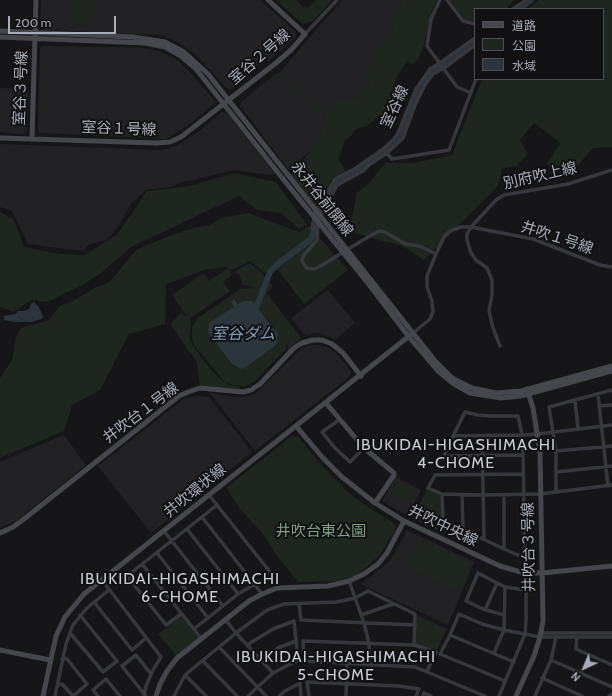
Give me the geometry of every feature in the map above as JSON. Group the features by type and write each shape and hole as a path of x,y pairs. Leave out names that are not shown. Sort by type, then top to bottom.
{"street":[{"name":"室谷３号線","path":"32,138 36,0"},
{"name":"室谷２号線","path":"226,102 290,50 305,34 268,0"},
{"path":"305,34 337,0"},
{"path":"440,0 431,19 427,46 457,87 471,93"},
{"path":"447,0 463,21 474,24"},
{"path":"514,8 526,0"},
{"name":"永井谷前開線","path":"0,31 133,37 165,42 184,52 198,64 226,102 369,281 438,371 454,384 470,392 501,398 612,371"},
{"name":"永井谷前開線","path":"0,37 145,43 165,47 181,56 196,69 226,102"},
{"name":"室谷線","path":"387,153 383,149 400,131 416,89 430,68 440,63 474,39"},
{"path":"436,254 418,246 405,244 380,231 314,269 307,268 302,260 304,255 317,240 318,219 336,187 363,171 387,153 403,138 416,103 425,85 433,74 444,68 474,46"},
{"path":"387,153 392,159 449,150 476,80"},
{"name":"室谷１号線","path":"0,138 156,143 170,142 186,133 226,102"},
{"path":"318,228 312,228 315,213 335,179 356,168 383,149"},
{"name":"別府吹上線","path":"471,227 496,200 504,195 568,184 612,170"},
{"path":"411,335 430,319 433,312 432,301 427,287 427,276 444,237 450,231 461,227 471,227 467,234 467,240 471,253 476,260 487,268 492,280 492,295 489,311 493,328 500,346"},
{"name":"井吹１号線","path":"471,227 533,239 600,265 612,267"},
{"name":"井吹環状線","path":"43,696 56,636 65,617 84,594 411,335"},
{"name":"井吹台１号線","path":"0,533 13,527 24,519 179,396 188,392 200,388 243,392 251,390 260,384 294,348 302,343 314,340 322,340 332,344 343,353 361,376"},
{"name":"永井谷前開線","path":"528,391 612,366"},
{"path":"556,491 556,452 549,407 612,390"},
{"name":"井吹台３号線","path":"516,696 534,656 541,635 543,621 538,434 528,391"},
{"path":"524,474 435,475 428,488 442,494 483,495 540,494 610,485 606,466 598,394"},
{"path":"575,400 578,429"},
{"path":"326,403 364,448 394,473 375,503"},
{"path":"599,406 612,405"},
{"path":"442,494 443,520 518,555 525,555 524,474 522,435 518,416 491,416 465,412 444,456 523,455"},
{"path":"339,420 322,432 335,448 350,462 364,448"},
{"path":"453,436 538,434 612,425"},
{"name":"井吹中央線","path":"296,426 323,458 342,477 375,503 404,521 500,566 524,573 542,573 612,566"},
{"path":"482,436 484,539"},
{"path":"556,452 612,446"},
{"path":"556,472 612,466"},
{"path":"504,494 504,549"},
{"path":"194,629 238,594 255,584 274,577 209,495"},
{"path":"462,495 463,529"},
{"path":"181,614 166,625 127,576 217,505"},
{"path":"202,517 262,594"},
{"path":"156,696 167,671 177,658 248,601 277,588 328,586 349,581 364,574 378,564 387,553 404,521"},
{"path":"187,529 238,594"},
{"path":"164,531 223,606"},
{"path":"157,553 208,618"},
{"path":"142,564 201,638"},
{"path":"499,696 525,634 526,590 505,587 478,574 466,601 485,610 504,615"},
{"path":"102,580 162,658 152,674 144,696"},
{"path":"349,581 364,623 369,643 369,664"},
{"path":"485,610 497,583"},
{"path":"494,653 504,630 505,587"},
{"path":"55,696 62,659 70,633 80,615 109,590"},
{"path":"174,696 185,675 236,633 267,610 284,604 337,602 355,598 368,591 415,614 414,645"},
{"path":"94,602 132,650 146,638"},
{"path":"299,604 301,620 415,625"},
{"path":"361,615 393,604"},
{"path":"505,681 440,654 459,614 482,624 525,634 556,637 612,637"},
{"path":"70,633 103,672 117,661 80,615"},
{"path":"226,620 273,673"},
{"path":"247,645 273,628 294,621 298,660 273,673 248,696"},
{"path":"541,635 612,633"},
{"path":"450,635 514,662"},
{"path":"534,696 551,660 556,637"},
{"path":"577,637 576,649 612,665"},
{"path":"261,659 278,648 296,641"},
{"path":"427,671 436,652 414,645 303,641 304,661 415,667 486,696"},
{"path":"219,647 266,696"},
{"path":"0,650 50,660"},
{"path":"144,696 122,666 136,655 152,674"},
{"path":"57,685 62,684 73,696 87,684 67,659 62,659"},
{"path":"551,660 612,687"},
{"path":"203,661 237,696"},
{"path":"346,696 347,664"},
{"path":"185,675 206,696"},
{"path":"542,678 582,696"},
{"path":"98,696 93,690 106,679 120,696"},
{"path":"308,696 307,682 399,686 419,689 416,696"},
{"path":"279,696 300,683 301,696"},
{"path":"423,696 424,693 431,696"}],"shaded area":[{"path":"41,0 260,0 296,32 296,37 269,61 261,62 230,90 226,88 197,56 178,42 161,35 44,30 40,26"},
{"path":"342,0 402,0 401,8 395,15 392,32 374,53 370,86 354,99 326,115 279,73"},
{"path":"42,46 143,48 158,51 173,57 188,70 216,102 190,124 166,139 40,133 38,131 40,49"},
{"path":"275,74 325,118 315,148 288,169 240,106 241,102"},
{"path":"0,88 28,89 27,130 23,134 0,132"},
{"path":"222,112 227,113 275,174 270,175 233,170 181,182 171,187 146,190 130,205 116,230 106,240 90,244 82,251 28,244 12,211 0,207 0,144 162,150 177,145 197,133"},
{"path":"328,290 355,323 336,339 318,333 312,333 306,336 291,318"},
{"path":"320,345 336,353 350,370 351,373 349,377 255,451 210,393 244,397 256,393 303,347"},
{"path":"196,396 209,397 252,452 151,533 98,466 185,398"},
{"path":"64,435 86,465 17,520 0,528 0,462"},
{"path":"396,477 421,490 408,516 382,501"},
{"path":"407,530 474,562 448,625 360,584 371,577 390,560"}],"green space":[{"path":"73,0 94,1 93,24 72,23"},
{"path":"276,0 296,0 303,7 308,8 316,0 332,0 313,21 303,24"},
{"path":"402,0 437,0 430,16 424,45 418,59 413,65 407,61 397,76 388,108 387,122 379,115 367,126 356,129 351,136 345,140 338,159 346,171 332,179 316,207 291,175 300,162 315,148 325,118 275,74 279,73 326,115 339,98 354,99 370,86 365,75 374,53 392,32 395,15 401,8"},
{"path":"449,0 514,0 507,8 474,8 474,21 465,20"},
{"path":"539,0 612,0 612,147 593,148 573,171 557,170 546,164 561,143 534,123 520,140 528,154 517,166 502,169 498,186 424,260 403,246 349,231 357,193 369,183 385,163 413,163 452,155 482,80 604,80 604,8 528,8"},
{"path":"233,173 276,182 307,225 299,229 281,213 257,210 239,196 131,247 101,273 84,284 47,302 31,300 14,312 0,307 0,212 14,220 24,247 59,254 84,255 117,235 147,191 190,186"},
{"path":"248,213 299,232 309,226 348,270 304,304 276,267 265,273 250,261 232,270 228,269 232,275 223,282 230,291 189,319 191,321 189,338 207,365 220,379 229,385 240,387 240,391 200,385 197,362 170,324 181,313 187,317 172,295 204,273 209,281 228,268 225,267 204,270 166,284 165,324 129,334 100,390 72,405 64,431 0,458 0,378 12,360 16,338 21,328 49,320 60,306 106,284 136,250 169,236 193,228 210,225 222,218"},
{"path":"250,263 263,274 273,286 267,293 301,338 288,350 287,341 286,349 255,381 246,386 232,385 224,381 194,345 192,339 192,327 198,318 240,289 254,288 243,285 239,274 234,272","holes":["234,299 238,304 254,303 275,328 237,368 232,364 210,336 234,307"]},
{"name":"井吹台東公園","path":"292,436 298,437 322,466 348,492 368,507 394,523 396,527 379,556 363,570 353,576 337,581 298,582 277,556 264,535 240,509 226,488"},
{"path":"400,481 414,489 408,500 403,498 402,501 392,496"},
{"path":"427,489 441,496 441,521 437,530 413,518"},
{"path":"418,540 423,543 425,540 467,561 464,572 468,574 460,593 409,569 410,566 407,565"},
{"path":"415,614 447,629 436,652 414,645"},
{"path":"181,616 199,638 177,656 158,634"}],"water":[{"name":"室谷ダム","path":"234,299 238,304 244,301 251,301 254,303 278,334 275,346 241,369 232,364 210,336 208,331 210,322 234,307 231,302"},
{"path":"34,302 41,312 43,317 41,319 32,322 15,322 4,320 4,316 16,314 18,311 29,309 31,304"}],"waterway":[{"path":"520,8 531,0"},
{"path":"257,306 270,272 279,263 311,239 323,204 337,181 356,171 383,153 398,139 403,131 415,98 432,72 474,43"}],"district":[{"name":"IBUKIDAI-HIGASHIMACHI 4-CHOME","path":"456,454"},
{"name":"IBUKIDAI-HIGASHIMACHI 6-CHOME","path":"180,588"},
{"name":"IBUKIDAI-HIGASHIMACHI 5-CHOME","path":"336,666"}]}
